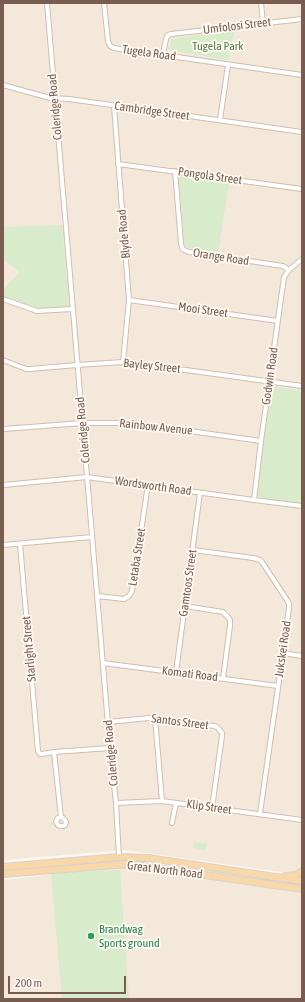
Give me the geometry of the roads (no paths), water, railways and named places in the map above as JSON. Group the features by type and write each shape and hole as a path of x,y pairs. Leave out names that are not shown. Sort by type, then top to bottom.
{"main road":[{"name":"Great North Road","path":"3,867 119,857 148,858 302,880"},
{"name":"Great North Road","path":"5,874 128,864 302,889"},
{"path":"270,876 296,875 302,870"},
{"path":"289,887 302,895"}],"street":[{"name":"Coleridge Road","path":"47,3 72,309 116,803 119,857"},
{"name":"Tugela Road","path":"104,3 108,40 110,46 114,48 302,75"},
{"path":"261,3 263,22"},
{"name":"Umfolosi Street","path":"162,54 166,37 171,34 263,22 302,19"},
{"path":"220,120 228,65"},
{"name":"Cambridge Street","path":"3,85 45,97 69,99 302,132"},
{"name":"Blyde Road","path":"114,106 129,300 123,362"},
{"name":"Pongola Street","path":"118,164 302,189"},
{"name":"Orange Road","path":"175,171 181,243 184,250 283,266 289,270"},
{"path":"289,270 302,259"},
{"name":"Godwin Road","path":"254,500 284,277 289,270"},
{"path":"3,299 37,311 72,309"},
{"name":"Mooi Street","path":"129,300 278,321"},
{"name":"Bayley Street","path":"3,360 30,370 77,365 123,362 135,363 302,386"},
{"name":"Rainbow Avenue","path":"3,429 83,423 136,423 261,441"},
{"name":"Wordsworth Road","path":"3,485 87,477 302,506"},
{"name":"Letaba Street","path":"97,596 124,599 129,596 132,591 148,485"},
{"name":"Gamtoos Street","path":"176,672 200,493"},
{"path":"3,545 92,537"},
{"name":"Starlight Street","path":"20,544 37,746 40,754 54,752"},
{"name":"Jukskei Road","path":"193,550 254,558 262,562 289,604 260,814"},
{"path":"185,606 223,612 230,620 223,678"},
{"path":"283,653 302,656"},
{"name":"Komati Road","path":"103,663 278,686"},
{"path":"155,718 162,800"},
{"name":"Santos Street","path":"108,722 155,718 215,726 218,728 222,736 212,808"},
{"path":"61,817 54,752 110,748"},
{"name":"Klip Street","path":"116,803 162,800 302,820"},
{"path":"172,823 176,802"}],"place":[{"name":"Brandwag Sports ground","path":"91,936"}],"park label":[{"name":"Tugela Park","path":"218,46"}]}
